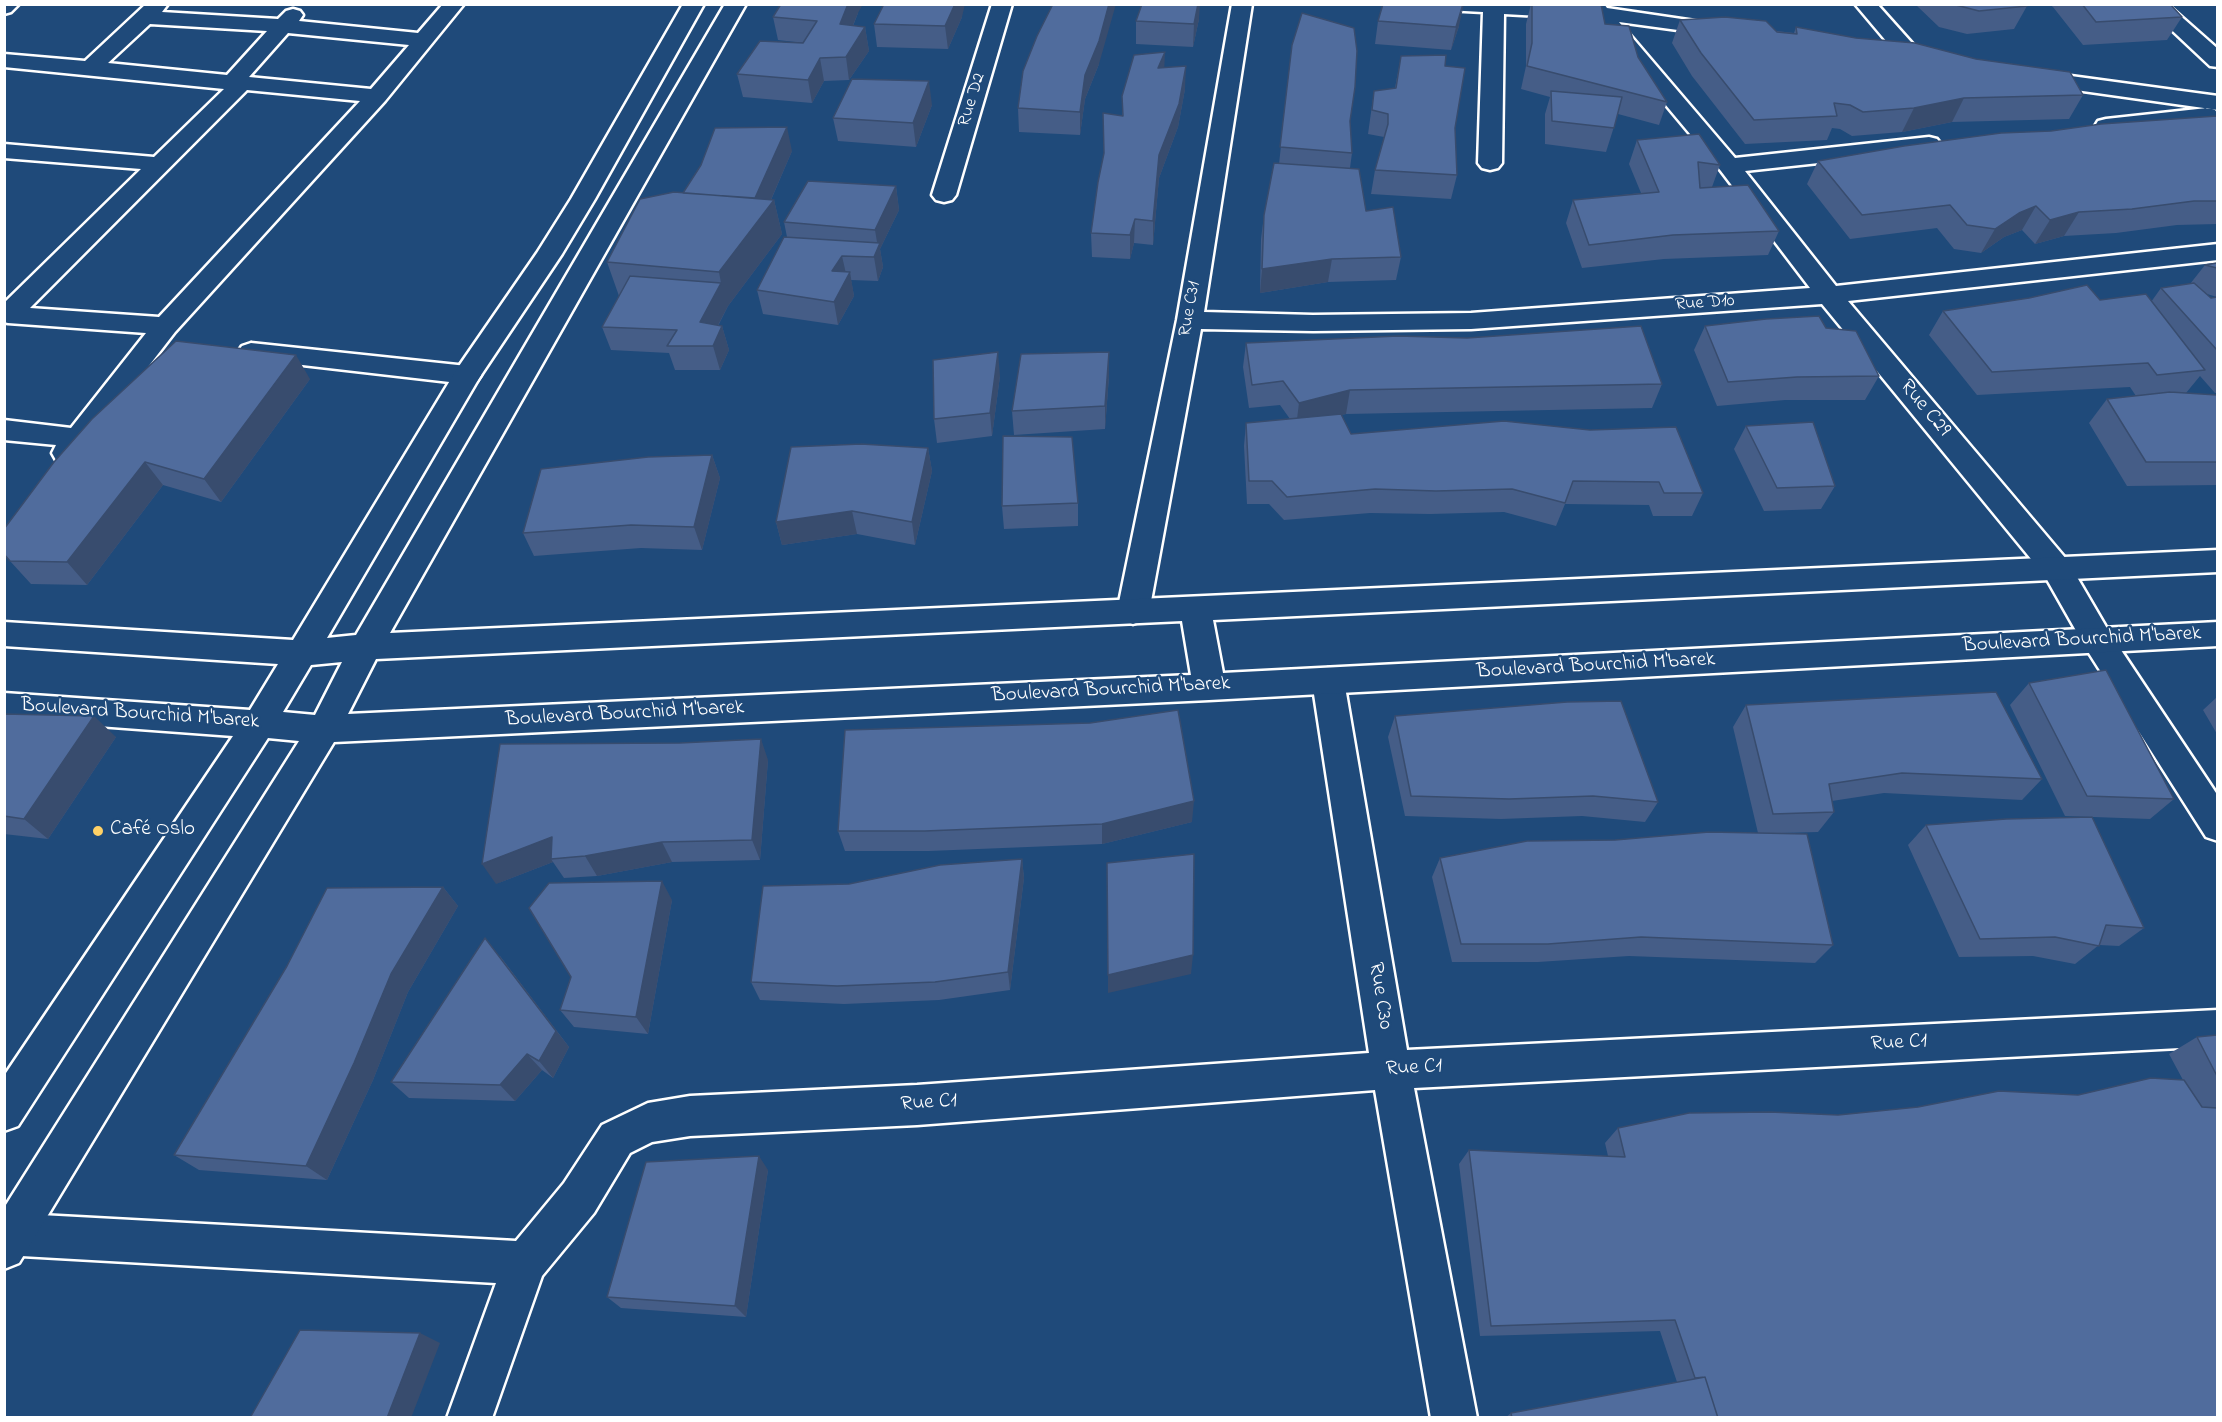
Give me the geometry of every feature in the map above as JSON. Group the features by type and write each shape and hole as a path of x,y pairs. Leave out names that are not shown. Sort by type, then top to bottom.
{"street":[{"path":"4,8 9,4"},
{"path":"6,314 160,164 237,84 303,4"},
{"path":"48,476 159,334 377,96 454,4"},
{"path":"4,1112 259,724 467,375 584,199 694,4"},
{"path":"470,1418 525,1263 7,1239 324,729 366,647 736,4"},
{"name":"Rue D2","path":"944,195 1002,4"},
{"name":"Rue C31","path":"1133,612 1190,320 1242,4"},
{"path":"1446,4 1494,8 1596,9 1737,32"},
{"path":"1865,4 1911,56"},
{"path":"2154,4 2217,61"},
{"path":"1490,163 1494,8"},
{"name":"Rue C29","path":"1596,9 1729,166 1829,295 2056,568 2098,641 2217,826"},
{"path":"89,69 151,11 425,40"},
{"path":"1876,51 1933,60"},
{"path":"4,60 377,96"},
{"path":"2010,74 2082,86 2217,102"},
{"path":"2082,86 2119,124"},
{"path":"2083,128 2217,114"},
{"path":"1729,166 1953,142"},
{"path":"4,151 160,164"},
{"name":"Rue D10","path":"1190,320 1313,323 1471,321 1829,295 2217,252"},
{"path":"6,314 159,334 187,345"},
{"path":"222,349 467,375"},
{"path":"4,430 77,438"},
{"path":"4,634 301,652 366,647 2217,561"},
{"path":"1196,609 1209,687"},
{"name":"Boulevard Bourchid M'barek","path":"4,706 324,729 1209,687 2217,634"},
{"name":"Rue C30","path":"1328,681 1391,1070 1454,1418"},
{"name":"Rue C1","path":"525,1263 579,1198 616,1139 648,1123 690,1116 916,1105 1391,1070 2217,1028"}],"building":[{"path":"781,4 848,4 840,24 865,27 846,57 820,58 808,80 737,74 760,41 803,43 817,21 773,17"},
{"path":"884,4 955,4 945,26 874,24"},
{"path":"1053,4 1109,4 1099,41 1085,75 1080,112 1018,108 1023,71"},
{"path":"1142,4 1198,4 1194,24 1136,21"},
{"path":"1383,4 1463,4 1456,27 1378,21"},
{"path":"1532,4 1601,4 1605,24 1629,26 1638,57 1667,102 1527,66 1532,43"},
{"path":"1952,4 2026,4 2027,6 1979,11"},
{"path":"2082,4 2170,4 2182,17 2096,22"},
{"path":"1302,13 1354,28 1357,51 1350,121 1352,153 1280,147 1292,45"},
{"path":"1725,17 1766,21 1777,32 1797,34 1796,27 1856,38 1915,43 1976,59 2070,72 2083,95 1964,98 1914,108 1863,112 1850,105 1834,103 1837,116 1754,120 1701,53 1680,20"},
{"path":"1165,52 1158,68 1186,66 1179,104 1159,155 1153,221 1135,219 1130,235 1091,233 1104,153 1103,113 1123,116 1122,96 1134,55"},
{"path":"1446,55 1445,66 1465,68 1455,128 1457,175 1375,170 1388,124 1388,114 1372,110 1374,91 1396,88 1401,56"},
{"path":"852,79 929,81 913,123 833,118"},
{"path":"1551,91 1622,97 1614,128 1552,121"},
{"path":"2217,116 2217,201 2194,201 2132,209 2079,212 2050,220 2036,206 2019,213 1995,229 1967,225 1950,205 1862,215 1818,161 1904,146 2001,133 2051,131 2101,124"},
{"path":"787,127 755,198 683,193 701,165 715,128"},
{"path":"1699,134 1720,165 1698,162 1700,188 1748,185 1779,231 1673,235 1589,245 1573,200 1659,192 1637,140"},
{"path":"1274,163 1359,169 1366,211 1393,207 1401,257 1332,259 1262,269 1264,215"},
{"path":"808,181 896,186 875,230 784,222"},
{"path":"674,192 774,200 719,272 607,262 640,199"},
{"path":"784,237 880,243 874,257 842,256 832,271 850,272 834,302 757,290"},
{"path":"2217,263 2217,268 2205,265"},
{"path":"630,276 721,283 700,322 722,326 713,346 667,346 677,330 602,327"},
{"path":"2194,283 2211,298 2217,297 2217,350 2161,288"},
{"path":"2087,285 2100,300 2146,294 2205,370 2157,375 2148,363 1992,372 1943,311 2029,298"},
{"path":"1819,316 1826,328 1856,331 1879,376 1797,377 1728,382 1705,326 1766,319"},
{"path":"1641,326 1662,384 1350,390 1299,403 1283,381 1252,385 1246,343 1398,336 1467,338"},
{"path":"176,341 296,355 204,479 145,462 67,562 10,561 4,554 4,529 54,462 92,419"},
{"path":"998,352 990,413 934,419 933,360"},
{"path":"1109,352 1105,406 1012,411 1021,354"},
{"path":"2170,392 2217,395 2217,462 2146,462 2107,399"},
{"path":"1341,414 1351,434 1504,421 1590,430 1676,427 1703,493 1664,493 1659,482 1573,481 1565,503 1512,489 1436,491 1375,489 1287,497 1272,481 1249,481 1246,423"},
{"path":"1813,422 1835,486 1777,488 1746,426"},
{"path":"1003,436 1072,437 1078,503 1002,506"},
{"path":"861,444 928,448 912,522 852,511 776,522 791,447"},
{"path":"712,455 694,527 631,525 523,533 541,469 648,457"},
{"path":"2106,670 2174,799 2087,796 2029,683"},
{"path":"1996,692 2042,779 1902,773 1829,784 1834,812 1773,814 1746,705"},
{"path":"1621,701 1658,802 1593,796 1509,799 1411,796 1395,716 1567,702"},
{"path":"1178,710 1194,801 1102,824 925,831 838,831 845,730 1090,723"},
{"path":"4,714 94,716 24,819 4,816"},
{"path":"761,739 752,840 662,842 585,856 551,859 552,837 482,864 500,744 680,743"},
{"path":"2092,817 2144,928 2106,925 2099,946 2055,937 1980,939 1926,825 2006,819"},
{"path":"1709,832 1807,834 1833,945 1641,937 1548,944 1461,944 1440,858 1527,841 1615,840"},
{"path":"1194,854 1193,955 1108,975 1107,863"},
{"path":"1022,859 1008,972 935,982 837,986 751,982 763,886 849,884 940,865"},
{"path":"662,881 636,1017 560,1010 571,977 529,908 549,883"},
{"path":"443,887 391,974 354,1063 306,1166 174,1155 287,966 327,888"},
{"path":"485,938 556,1031 539,1061 527,1054 500,1085 391,1082"},
{"path":"2217,1035 2217,1076 2197,1037"},
{"path":"2151,1078 2184,1080 2202,1107 2217,1108 2217,1418 1718,1418 1705,1377 1695,1378 1675,1320 1491,1326 1469,1150 1625,1157 1618,1128 1689,1113 1770,1112 1838,1115 1918,1107 1999,1091 2078,1095"},
{"path":"759,1156 735,1306 607,1297 646,1162"},
{"path":"300,1330 420,1333 387,1418 250,1418"},
{"path":"1705,1377 1718,1418 1512,1418 1511,1413"}],"place":[{"name":"Café Oslo","path":"98,831"}]}
